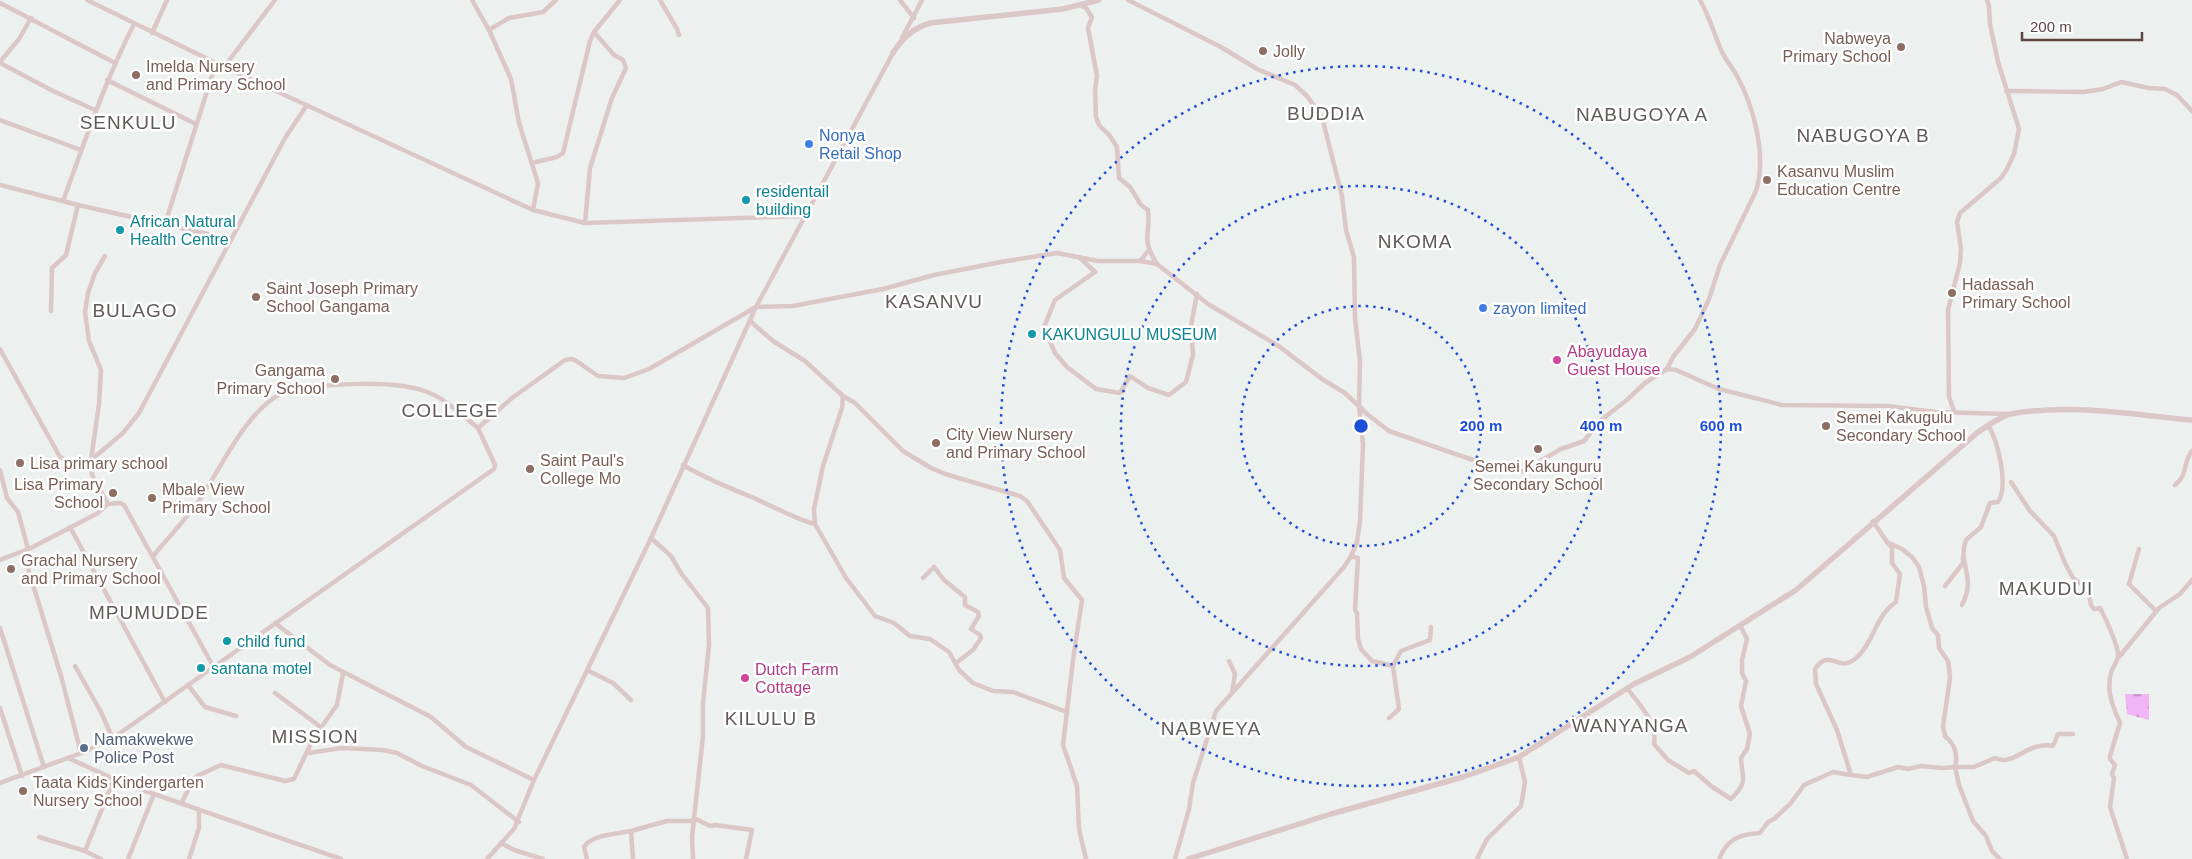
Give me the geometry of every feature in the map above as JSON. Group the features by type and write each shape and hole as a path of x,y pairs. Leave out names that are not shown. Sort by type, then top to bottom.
{"street":[{"path":"87,0 224,67 533,210 585,223 804,216"},
{"path":"152,33 167,0"},
{"path":"224,67 275,0"},
{"path":"472,0 489,30 511,79 519,123 538,189 533,210"},
{"path":"489,30 509,18 544,12 556,0"},
{"path":"532,163 556,156 565,149 594,32 620,0"},
{"path":"660,0 679,35"},
{"path":"900,0 914,18"},
{"path":"487,859 518,822 534,780 651,538 756,307 893,53 914,18 922,0"},
{"path":"902,38 918,27 930,23 1063,9 1100,0"},
{"path":"1128,0 1221,46 1258,69 1294,84 1307,96 1322,117 1342,196 1346,230 1354,257 1355,318 1361,372 1359,406 1363,444 1360,521 1358,537 1351,556 1216,711 1193,783 1189,809 1175,859"},
{"path":"1079,5 1086,8 1092,17 1088,28 1097,76 1095,90 1096,117 1099,125 1110,136 1116,147 1119,178 1130,187 1141,205 1148,210 1146,238 1148,250 1157,264 1217,310 1280,347 1322,379 1345,393 1389,431 1499,468 1520,472 1560,449 1584,441 1600,421 1623,404 1645,383 1667,369 1673,357 1695,329 1709,299 1720,265 1756,191 1759,178 1760,149 1757,124 1740,82 1721,50 1700,0"},
{"path":"1954,411 1948,396 1948,310 1960,263 1961,249 1957,222 1960,213 2000,178 2014,154 2019,129 2006,91 1994,42 1987,0"},
{"path":"0,3 115,62"},
{"path":"31,18 19,39 0,63 53,91 95,110"},
{"path":"63,201 107,80 134,24"},
{"path":"585,223 590,168 612,98 626,68 623,60 614,55 594,32"},
{"path":"165,224 216,63"},
{"path":"107,80 196,124"},
{"path":"2006,91 2084,92 2104,89 2121,82 2164,89 2177,95 2192,110"},
{"path":"0,349 60,457 73,463 91,460 123,433 143,406 230,239 285,138 306,105"},
{"path":"0,120 81,150"},
{"path":"0,185 78,205 230,239"},
{"path":"51,311 52,268 66,255 78,205"},
{"path":"1140,261 1148,250"},
{"path":"478,428 512,398 565,360 575,360 598,376 624,378 649,369 756,307 801,304 1057,253 1106,262 1140,261 1157,264"},
{"path":"105,256 90,286 84,312 89,341 101,370 99,404 91,460 94,480 108,504"},
{"path":"1079,257 1095,272 1056,300 1044,327 1055,353 1067,367 1096,389 1120,392 1130,376 1148,388 1168,395 1186,382 1193,354 1191,326 1197,294"},
{"path":"750,321 773,341 805,361 843,396 863,410 903,451 949,475 1020,496 1031,506 1060,550 1064,578 1082,600 1063,746 1077,786 1079,830 1086,859"},
{"path":"1667,369 1679,371 1719,389 1782,405 1886,406 1928,411 2012,414 2074,410 2192,420"},
{"path":"0,783 81,753 112,737 165,702 213,666 494,469 495,465 478,428 433,394 409,387 380,383 286,391 276,396 246,427 196,504 154,555"},
{"path":"843,396 842,408 817,490 814,509 815,524 846,578 876,616 894,623 910,636 930,639 949,652 960,670 973,683 993,690 1013,692 1066,712"},
{"path":"1188,859 1331,814 1463,777 1519,757 1628,688 1690,657 1809,580 1873,521 1988,425 2012,414"},
{"path":"1361,418 1374,420"},
{"path":"1945,586 1963,563 1963,548 1966,540 1981,527 1990,503 1998,502 2003,489 1999,452 1988,425"},
{"path":"2175,485 2184,476 2187,457 2192,451"},
{"path":"683,466 702,477 796,518 815,524"},
{"path":"0,470 7,498 18,512 28,549"},
{"path":"2012,482 2030,511 2054,536 2073,578 2088,589 2091,605 2094,609 2100,608 2114,638 2119,657"},
{"path":"0,560 23,552 70,528 98,513 108,504 120,503 128,508 213,666"},
{"path":"1851,775 1837,730 1816,684 1815,669 1821,660 1826,659 1837,663 1848,663 1856,658 1871,637 1885,611 1896,602 1900,574 1892,562 1892,548 1873,521"},
{"path":"70,528 165,702"},
{"path":"651,538 671,556 681,573 708,608 709,645 703,703 703,736 694,819 693,859"},
{"path":"1887,542 1902,549 1912,557 1919,567 1932,628 1938,635 1939,648 1948,661 1950,678 1943,726 1944,736 1951,741 1958,756 1955,767 1959,785 1973,821 1986,836 1992,851 2000,859"},
{"path":"2139,549 2129,584 2156,611"},
{"path":"23,552 56,659 81,753"},
{"path":"1351,556 1358,558 1355,610 1357,613 1359,646 1369,659 1393,666"},
{"path":"1962,605 1969,581 1963,556"},
{"path":"923,578 934,567 944,580 965,597 964,605 978,612 979,616 971,629 980,635 981,638 973,650 956,663"},
{"path":"2127,859 2110,807 2114,778 2112,774 2115,765 2110,756 2120,723 2113,707 2109,687 2112,671 2119,657 2156,611 2180,594 2192,580"},
{"path":"275,623 343,673 412,706 431,717 466,747 534,780"},
{"path":"1628,688 1656,734 1654,744 1668,760 1689,773 1694,771 1710,786 1731,799 1740,788 1743,779 1744,773 1741,758 1747,749 1750,734 1741,706 1746,681 1742,673 1742,660 1747,639 1740,625"},
{"path":"1389,718 1400,709 1393,666 1402,651 1430,640 1431,627"},
{"path":"0,628 44,767"},
{"path":"1229,661 1235,674 1232,694"},
{"path":"75,666 101,712 112,737"},
{"path":"587,670 613,683 631,700"},
{"path":"182,802 192,782 204,772 221,765 228,765 290,781 294,780 314,738 339,700 343,673"},
{"path":"188,685 205,707 236,716"},
{"path":"275,694 322,728"},
{"path":"0,708 22,776"},
{"path":"1719,859 1723,850 1742,834 1760,833 1768,822 1774,819 1791,803 1804,785 1833,772 1867,777 1898,767 1908,769 1921,766 1942,768 1974,767 1995,758 2001,761 2010,760 2038,745 2053,746 2058,734 2073,734"},
{"path":"308,753 342,748 384,750 397,753 422,766 471,785 518,822"},
{"path":"1477,859 1488,839 1521,806 1525,782 1519,757"},
{"path":"68,758 114,779 154,794 182,802 199,810 332,858 340,859"},
{"path":"85,851 114,779"},
{"path":"128,859 154,794"},
{"path":"189,859 199,828 199,810"},
{"path":"587,859 584,847 587,842 667,822 694,819 710,826 752,830 746,859"},
{"path":"631,831 633,859"},
{"path":"38,837 85,851 101,859"},
{"path":"501,843 514,850 543,859"}],"green space":[{"path":"2125,694 2149,694 2149,720 2127,714"}],"place":[{"name":"Nabweya Primary School","path":"1901,47"},
{"name":"Jolly","path":"1263,51"},
{"name":"Imelda Nursery and Primary School","path":"136,75"},
{"name":"Nonya Retail Shop","path":"809,144"},
{"name":"Kasanvu Muslim Education Centre","path":"1767,180"},
{"name":"residentail building","path":"746,200"},
{"name":"African Natural Health Centre","path":"120,230"},
{"name":"Hadassah Primary School","path":"1952,293"},
{"name":"Saint Joseph Primary School Gangama","path":"256,297"},
{"name":"zayon limited","path":"1483,308"},
{"name":"KAKUNGULU MUSEUM","path":"1032,334"},
{"name":"Abayudaya Guest House","path":"1557,360"},
{"name":"Gangama Primary School","path":"335,379"},
{"name":"Semei Kakugulu Secondary School","path":"1826,426"},
{"name":"City View Nursery and Primary School","path":"936,443"},
{"name":"Semei Kakunguru Secondary School","path":"1538,449"},
{"name":"Lisa primary school","path":"20,463"},
{"name":"Saint Paul's College Mo","path":"530,469"},
{"name":"Lisa Primary School","path":"113,493"},
{"name":"Mbale View Primary School","path":"152,498"},
{"name":"Grachal Nursery and Primary School","path":"11,569"},
{"name":"child fund","path":"227,641"},
{"name":"santana motel","path":"201,668"},
{"name":"Dutch Farm Cottage","path":"745,678"},
{"name":"Namakwekwe Police Post","path":"84,748"},
{"name":"Taata Kids Kindergarten Nursery School","path":"23,791"}],"district":[{"name":"BUDDIA","path":"1326,113"},
{"name":"NABUGOYA A","path":"1642,114"},
{"name":"SENKULU","path":"128,122"},
{"name":"NABUGOYA B","path":"1863,135"},
{"name":"NKOMA","path":"1415,241"},
{"name":"KASANVU","path":"934,301"},
{"name":"BULAGO","path":"135,310"},
{"name":"COLLEGE","path":"450,410"},
{"name":"MAKUDUI","path":"2046,588"},
{"name":"MPUMUDDE","path":"149,612"},
{"name":"KILULU B","path":"771,718"},
{"name":"WANYANGA","path":"1630,725"},
{"name":"NABWEYA","path":"1211,728"},
{"name":"MISSION","path":"315,736"}]}
